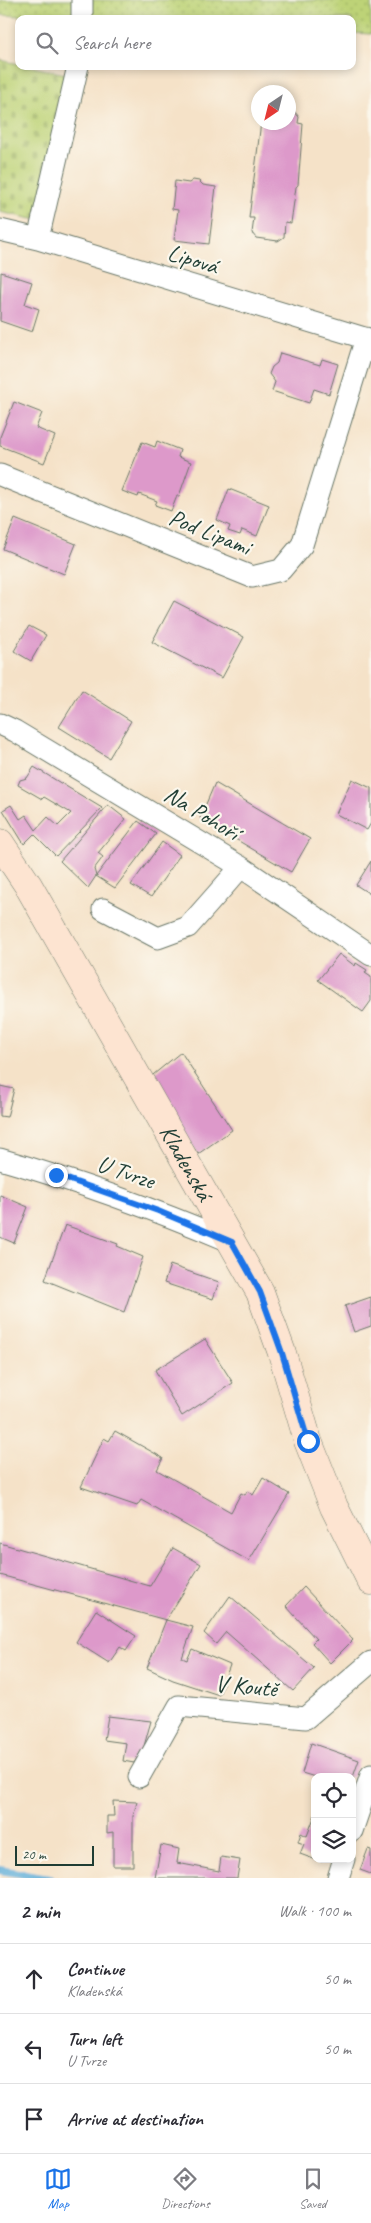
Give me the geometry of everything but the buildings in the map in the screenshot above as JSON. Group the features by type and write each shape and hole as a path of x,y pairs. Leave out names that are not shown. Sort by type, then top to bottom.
{"street":[{"path":"82,0 82,15"},
{"path":"38,239 77,70"},
{"name":"Lipová","path":"0,230 38,239 368,339"},
{"name":"Pod Lipami","path":"0,475 252,577 281,570 302,545 368,339"},
{"name":"Na Pohoří","path":"0,724 15,731 241,867 371,955"},
{"name":"Kladenská","path":"0,843 28,885 260,1292 282,1353 308,1441 334,1507 371,1581"},
{"path":"103,909 158,938 188,926 241,867"},
{"name":"U Tvrze","path":"0,1159 56,1175 158,1211 232,1242"},
{"name":"V Koutě","path":"139,1777 179,1706 306,1718 371,1662"},
{"path":"356,1819 371,1775"},
{"path":"338,1878 343,1863"}],"green space":[{"path":"0,0 371,0 371,34 356,33 356,15 0,15"},
{"path":"0,60 15,63 15,70 47,70 66,74 37,220 0,212"}],"waterway":[{"path":"0,1870 49,1878"}],"route":[{"path":"56,1175 158,1211 232,1242 260,1292 282,1353 308,1441"}]}
